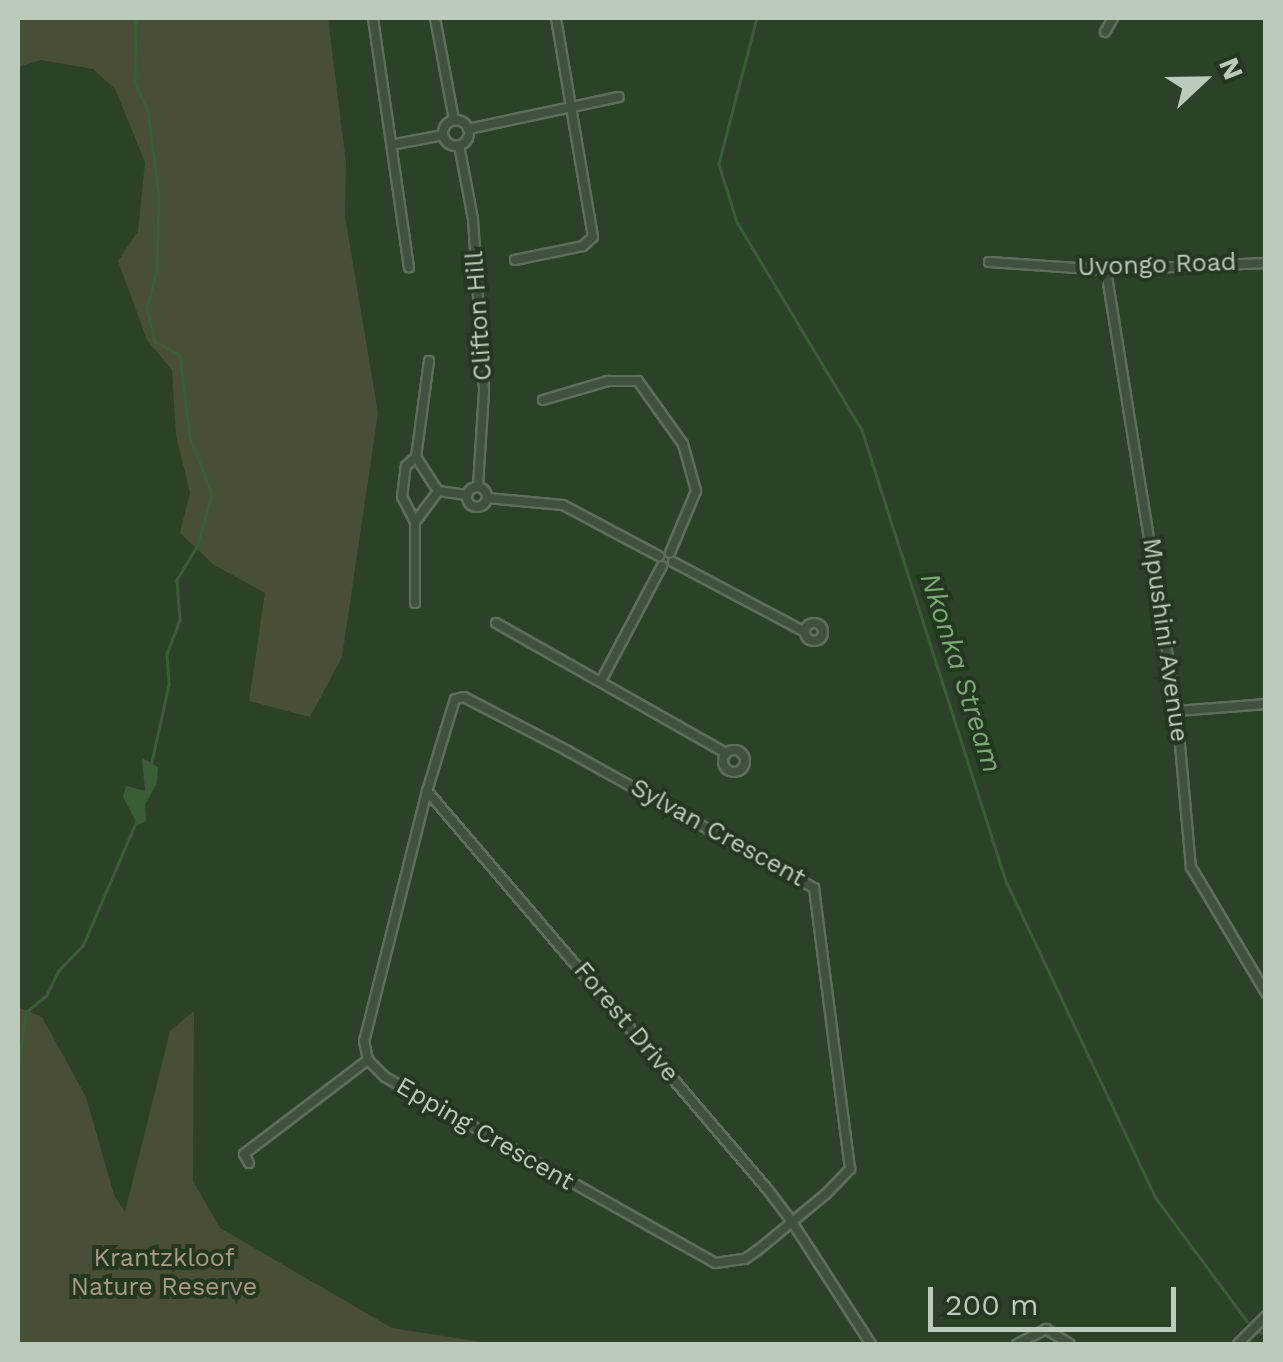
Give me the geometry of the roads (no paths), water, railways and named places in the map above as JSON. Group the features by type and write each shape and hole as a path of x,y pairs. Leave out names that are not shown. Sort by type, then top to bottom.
{"street":[{"path":"373,18 396,144 409,266"},
{"path":"434,18 454,120 468,129 620,96"},
{"path":"515,260 583,246 593,237 567,108 556,18"},
{"path":"1105,32 1113,18"},
{"path":"396,144 443,135 454,120"},
{"path":"443,135 458,146 468,129"},
{"name":"Clifton Hill","path":"458,146 473,219 484,391 478,487"},
{"name":"Uvongo Road","path":"989,262 1106,270 1266,263"},
{"name":"Mpushini Avenue","path":"1106,270 1177,711 1191,867 1266,993"},
{"path":"430,361 416,458 438,492"},
{"path":"543,400 608,381 638,381 683,444 696,491 671,558"},
{"path":"415,604 416,522 402,497 406,466 416,458"},
{"path":"438,492 466,495 478,487 487,498"},
{"path":"416,522 438,492"},
{"path":"466,495 474,506 487,498 563,506 661,561 671,558 805,632"},
{"path":"601,681 661,561"},
{"path":"496,623 726,753"},
{"name":"Sylvan Crescent","path":"427,791 459,696 789,869 814,888 851,1155 846,1178 792,1222"},
{"path":"1177,711 1266,704"},
{"path":"250,1163 244,1154 368,1060 364,1040 427,791"},
{"name":"Forest Drive","path":"427,791 792,1222 871,1344"},
{"name":"Epping Crescent","path":"368,1060 385,1076 705,1260 726,1265 745,1259 792,1222"},
{"path":"1238,1344 1266,1316"},
{"path":"1017,1344 1046,1329 1070,1344"}],"waterway":[{"path":"136,18 135,81 148,111 159,194 157,270 147,309 155,341 180,355 190,437 212,494 198,545 177,580 180,620 167,654 169,685 152,762"},
{"name":"Nkonka Stream","path":"757,18 719,164 737,222 862,430 1007,883 1156,1198 1247,1321"},
{"path":"18,1068 26,1012 46,996 58,971 83,945 136,822"},
{"name":"Nkonka Stream","path":"1260,1332 1266,1334"}],"park label":[{"name":"Krantzkloof Nature Reserve","path":"164,1274"}]}
